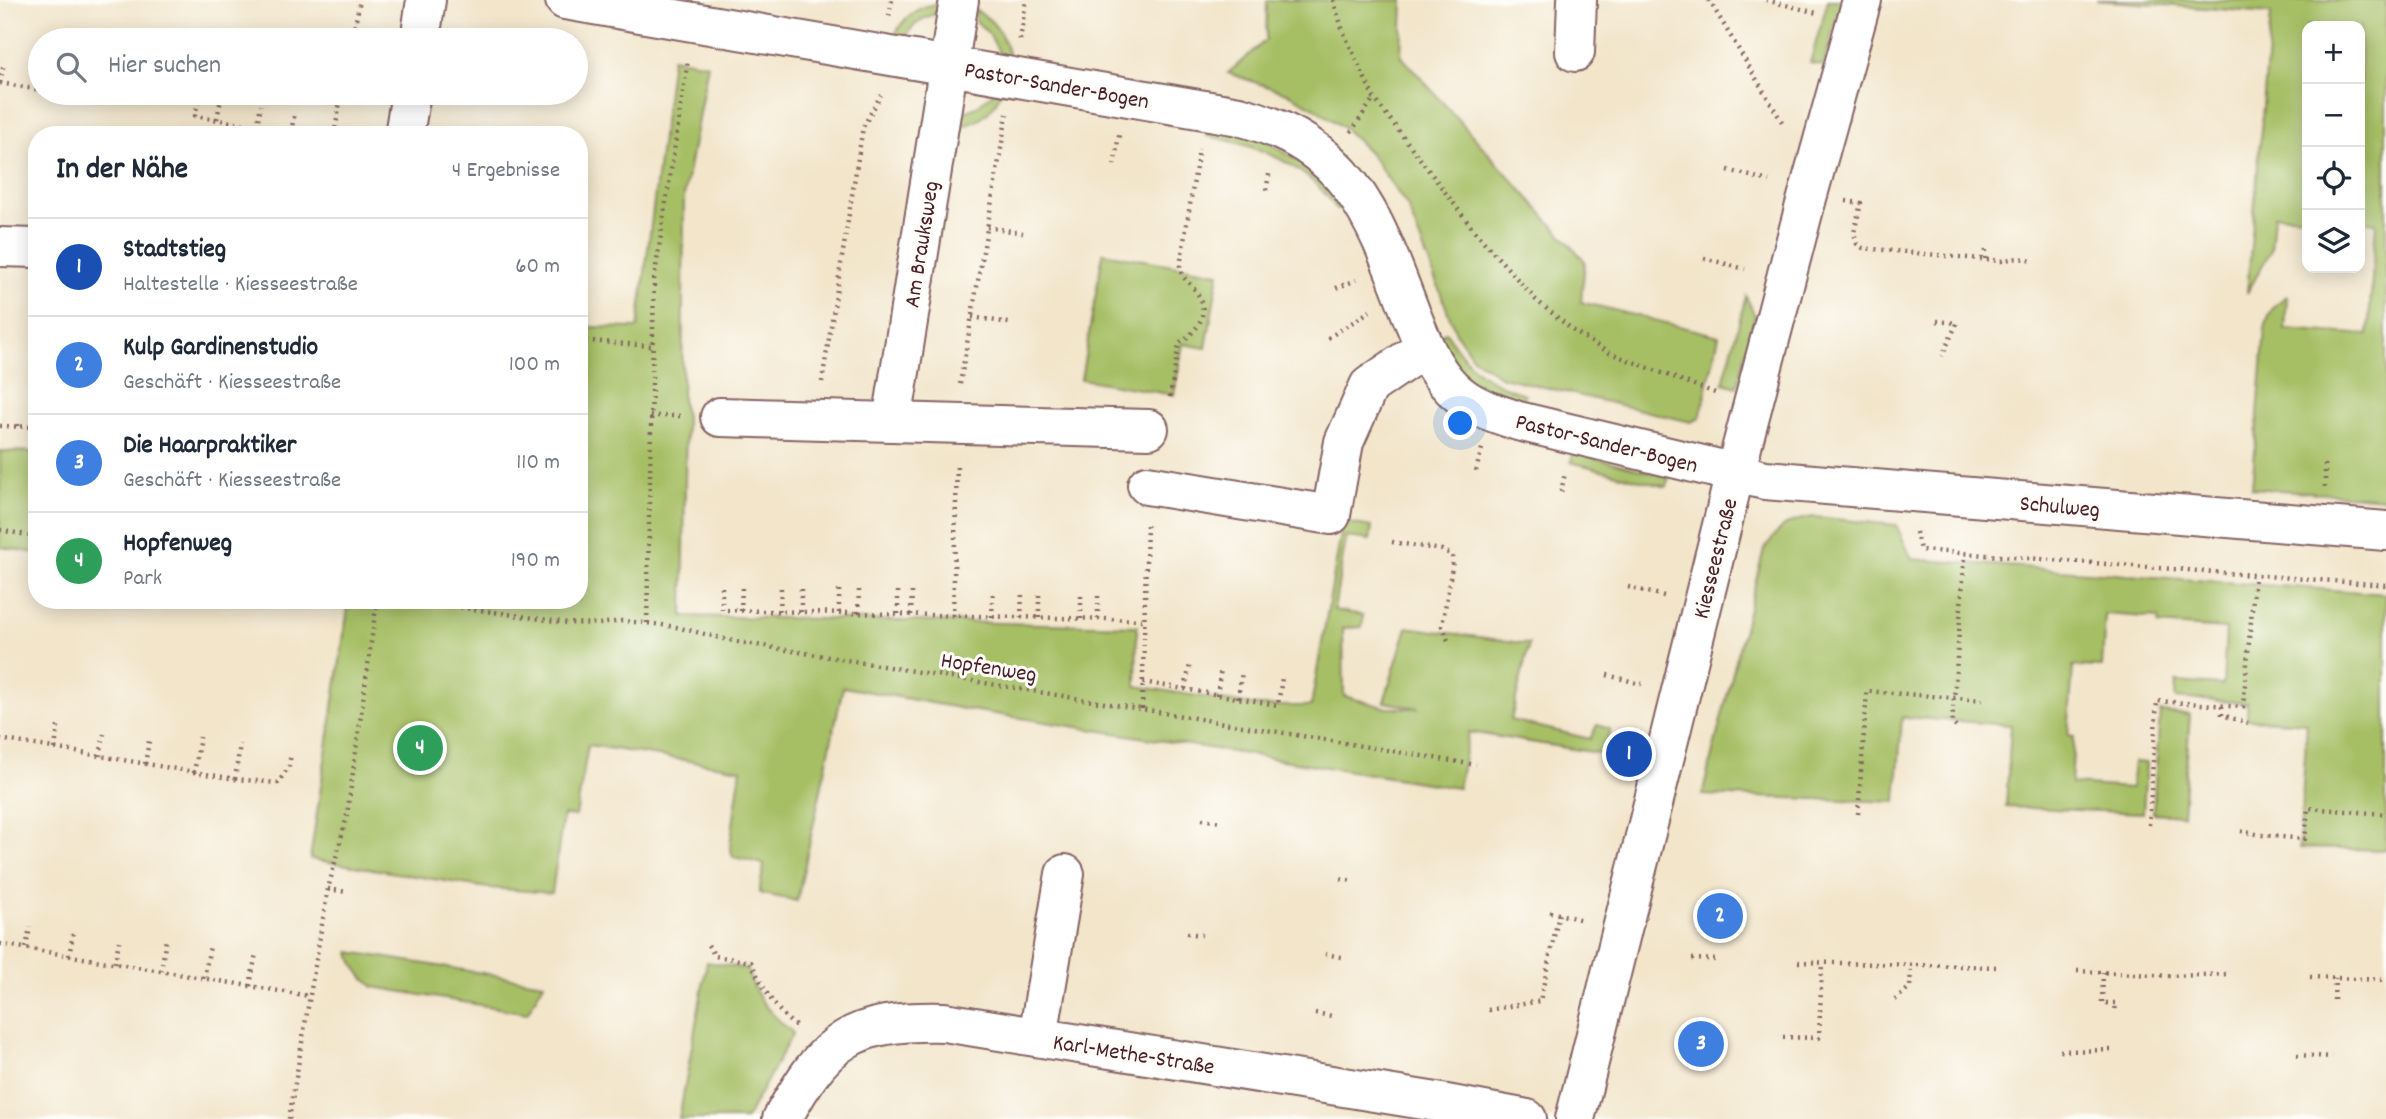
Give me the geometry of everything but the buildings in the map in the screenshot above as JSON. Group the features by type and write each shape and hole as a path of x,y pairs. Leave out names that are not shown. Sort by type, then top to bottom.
{"street":[{"path":"422,28 426,0"},
{"name":"Pastor-Sander-Bogen","path":"565,0 1265,122 1310,146 1345,177 1365,204 1424,348 1439,374 1460,395 1483,409 1529,424 1734,473"},
{"name":"Am Brauksweg","path":"892,422 959,0"},
{"path":"1575,51 1577,0"},
{"name":"Kiesseestraße","path":"1575,1119 1734,473 1863,0"},
{"path":"406,126 409,105"},
{"path":"0,247 28,248"},
{"path":"1147,485 1331,515 1344,442 1369,386 1424,348"},
{"path":"720,417 1149,429"},
{"name":"Schulweg","path":"1734,473 1765,480 2386,531"},
{"path":"1038,1037 1065,874"},
{"name":"Karl-Methe-Straße","path":"782,1119 798,1091 828,1051 844,1039 875,1026 906,1021 944,1021 1527,1119"}],"path":[{"path":"354,28 360,0"},
{"path":"1333,0 1343,31 1374,97 1476,233 1536,300 1574,331 1608,352 1712,392 1753,402"},
{"path":"1709,0 1784,125"},
{"path":"1766,0 1817,13"},
{"path":"647,623 654,280 660,225 694,22"},
{"path":"816,420 863,127 881,95 883,54"},
{"path":"4,63 0,83 28,88"},
{"path":"953,616 955,413 1013,76"},
{"path":"197,105 195,116 257,126 261,106"},
{"path":"217,119 220,105"},
{"path":"336,126 340,105"},
{"path":"1170,398 1179,343 1196,331 1203,312 1195,289 1180,274 1180,266 1206,110"},
{"path":"292,126 295,112"},
{"path":"1728,170 1769,181"},
{"path":"1835,200 1861,203 1854,240 1863,248 2001,261 2014,258 2034,263"},
{"path":"987,227 1023,233"},
{"path":"1985,259 1986,250"},
{"path":"1704,258 1745,269"},
{"path":"1328,338 1373,309"},
{"path":"972,317 1009,323"},
{"path":"1937,321 1957,323 1942,356"},
{"path":"588,341 651,346"},
{"path":"18,419 18,426"},
{"path":"0,426 28,427"},
{"path":"1142,709 1147,485"},
{"path":"1909,492 1920,550 2386,585"},
{"path":"0,530 28,535"},
{"path":"1392,542 1442,550 1452,555 1454,561 1442,626 1449,643"},
{"path":"1956,727 1952,723 1965,554"},
{"path":"2149,825 2157,701 2244,707 2255,575"},
{"path":"722,587 722,610 1144,620"},
{"path":"741,611 742,587"},
{"path":"1628,587 1665,596"},
{"path":"780,611 781,588"},
{"path":"801,588 801,612"},
{"path":"839,589 839,613"},
{"path":"858,613 859,590"},
{"path":"898,591 898,614"},
{"path":"911,615 912,591"},
{"path":"992,617 993,592"},
{"path":"1021,618 1022,593"},
{"path":"1039,593 1039,618"},
{"path":"1081,594 1081,619"},
{"path":"1098,594 1098,619"},
{"path":"289,1119 328,889 347,814 376,609"},
{"name":"Hopfenweg","path":"473,609 568,623 647,623 733,641 1476,765"},
{"path":"1185,689 1190,664"},
{"path":"1217,695 1221,669"},
{"path":"1238,698 1242,672"},
{"path":"1607,675 1642,684"},
{"path":"1143,682 1278,705 1282,678"},
{"path":"1858,814 1867,691 1982,700"},
{"path":"2222,706 2222,715 2248,723"},
{"path":"55,749 58,726"},
{"path":"100,756 104,734"},
{"path":"194,773 200,737"},
{"path":"0,739 194,773 278,783 289,766 291,753"},
{"path":"145,764 149,741"},
{"path":"234,779 240,744"},
{"path":"2241,831 2305,839 2308,808 2386,814"},
{"path":"1202,819 1221,822"},
{"path":"1341,879 1354,881"},
{"path":"328,889 347,892"},
{"path":"1488,1010 1541,1001 1559,914"},
{"path":"26,948 30,927"},
{"path":"69,956 73,933"},
{"path":"1187,933 1202,935"},
{"path":"161,971 166,939"},
{"path":"115,963 119,941"},
{"path":"0,944 309,996"},
{"path":"708,945 715,956 751,962 766,995 786,1020 828,1051"},
{"path":"204,978 210,946"},
{"path":"250,986 256,953"},
{"path":"1325,954 1341,957"},
{"path":"1692,959 1719,960"},
{"path":"1798,962 1911,967 1999,967"},
{"path":"1783,1037 1819,1038 1822,963"},
{"path":"1895,1000 1910,987 1911,967"},
{"path":"2077,971 2171,976 2229,974"},
{"path":"2103,972 2102,1003 2116,1003 2115,1012"},
{"path":"2310,977 2386,980"},
{"path":"2334,1000 2335,978"},
{"path":"1315,1013 1332,1016"},
{"path":"2060,1051 2114,1050"},
{"path":"2297,1055 2332,1057"}],"green space":[{"path":"1267,0 1403,0 1401,56 1585,261 1581,302 1719,336 1700,418 1691,422 1502,377 1473,358 1456,333 1407,206 1369,152 1344,128 1313,107 1287,93 1228,73 1266,40"},
{"path":"1828,0 1841,2 1823,66 1810,63"},
{"path":"2096,0 2386,0 2386,498 2252,488 2265,329 2270,314 2287,296 2285,329 2368,335 2376,223 2365,222 2365,21 2302,21 2302,217 2274,215 2271,250 2247,293 2271,13"},
{"path":"941,3 936,14 916,24 903,40 893,39 911,14"},
{"path":"974,10 988,18 998,30 1009,58 1000,54 990,35 975,20"},
{"path":"672,58 708,64 684,196 682,403 686,416 683,616 1137,626 1136,686 1259,706 1311,706 1343,522 1372,527 1370,540 1346,537 1334,610 1363,615 1362,627 1343,628 1344,696 1387,708 1419,708 1384,702 1407,627 1529,644 1511,720 1590,739 1597,725 1610,729 1604,754 1469,732 1458,788 964,709 843,687 797,901 759,893 764,864 733,857 730,846 741,769 588,745 576,816 563,815 552,893 488,888 310,859 348,609 588,609 588,327 638,328"},
{"path":"1001,91 994,105 983,117 970,124 954,126 955,120 961,114 976,107 994,92"},
{"path":"1208,126 1265,140 1308,167 1346,206 1337,210 1311,180 1280,159 1244,145 1206,136"},
{"path":"1103,253 1219,273 1206,348 1183,344 1174,395 1081,379"},
{"path":"1746,296 1755,316 1737,387 1723,383"},
{"path":"1446,332 1462,355 1479,372 1499,385 1525,394 1523,404 1498,398 1467,378 1436,336"},
{"path":"0,451 28,452 28,552 0,547"},
{"path":"1573,452 1669,477 1666,487 1571,462"},
{"path":"1814,517 1896,525 1912,559 2386,594 2386,850 2299,848 2307,723 2247,719 2247,703 2175,698 2176,682 2223,685 2226,629 2158,624 2159,618 2105,614 2102,667 2073,666 2068,735 2074,736 2071,784 2131,788 2134,762 2146,763 2143,813 2006,807 2011,725 1902,717 1896,802 1702,795 1764,549 1785,526 1796,520"},
{"path":"2160,712 2190,715 2183,815 2153,813"},
{"path":"350,952 544,983 527,1013 374,987 359,972"},
{"path":"707,962 747,969 764,1005 793,1033 746,1119 679,1119"}],"place":[{"name":"Hopfenweg","path":"420,748"},
{"name":"Stadtstieg","path":"1629,754"},
{"name":"Kulp Gardinenstudio","path":"1720,916"},
{"name":"Die Haarpraktiker","path":"1701,1044"}]}
